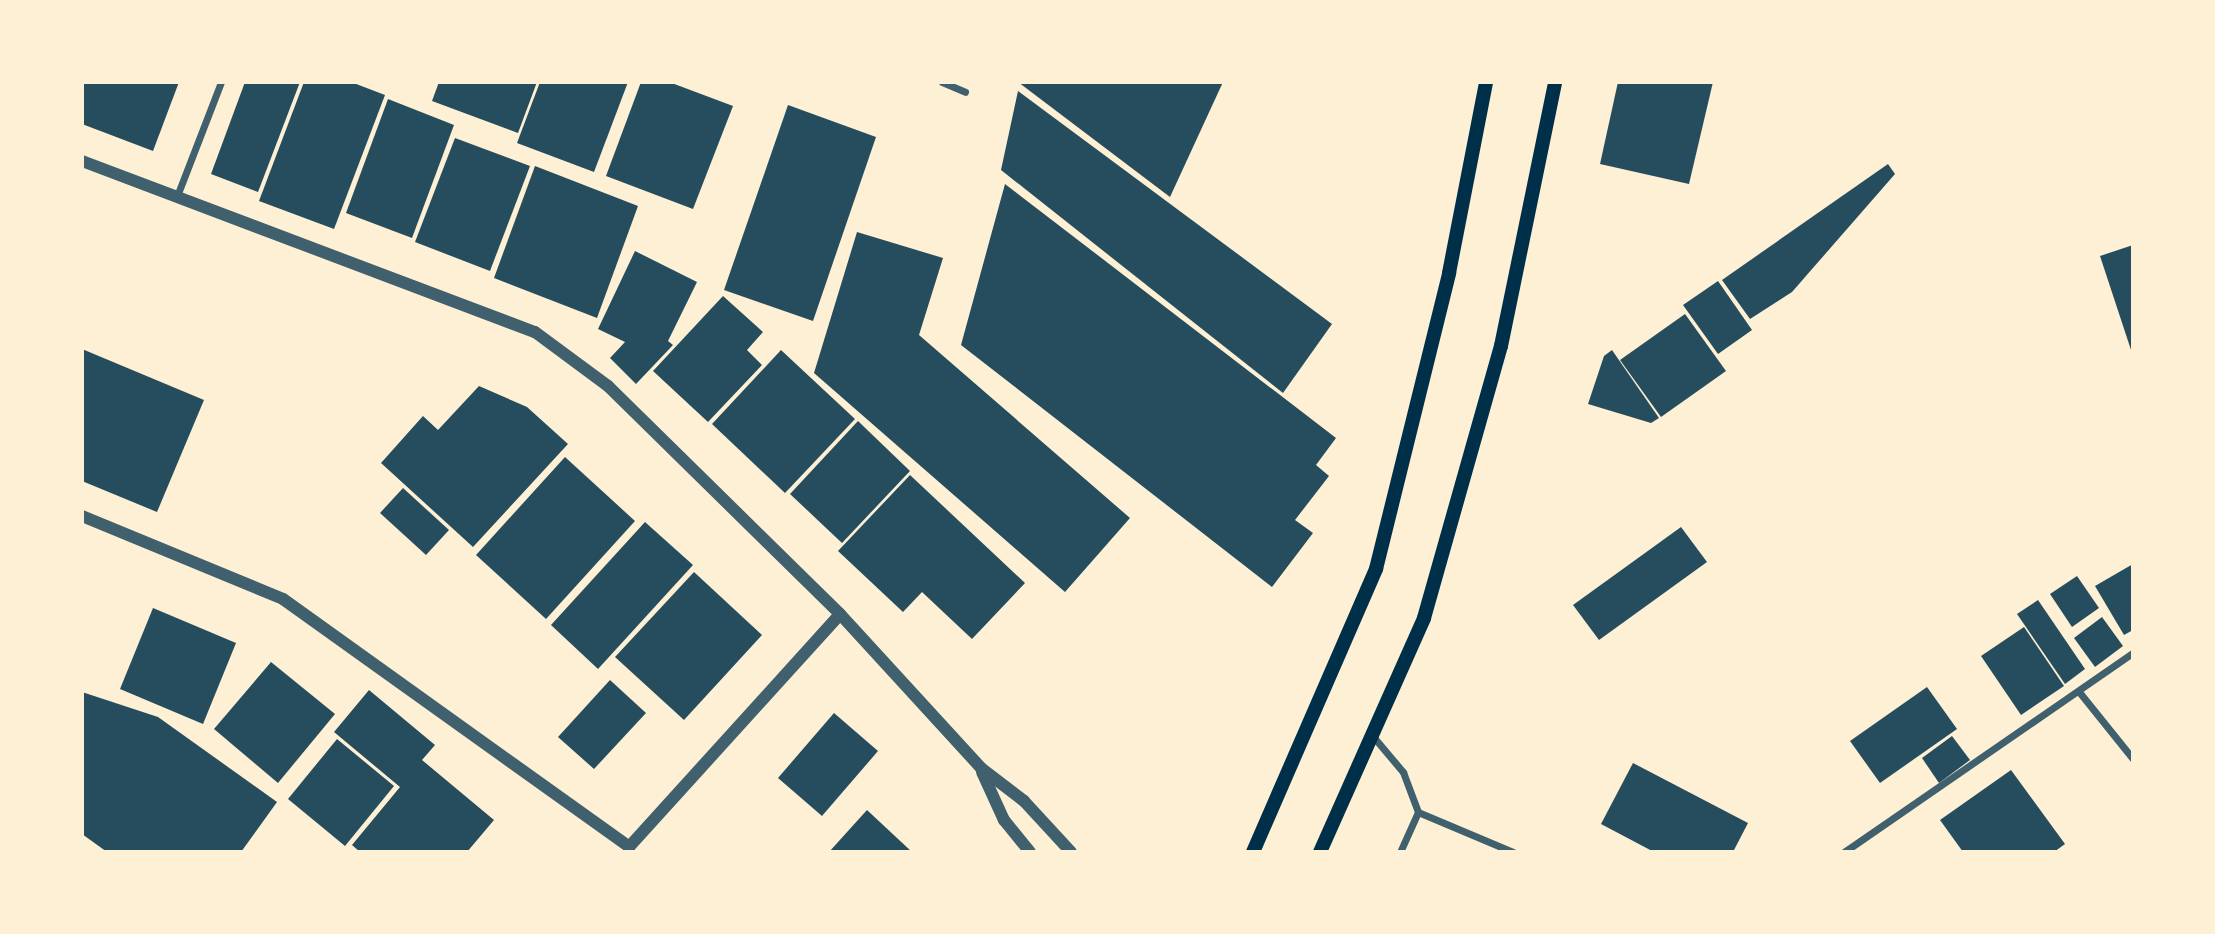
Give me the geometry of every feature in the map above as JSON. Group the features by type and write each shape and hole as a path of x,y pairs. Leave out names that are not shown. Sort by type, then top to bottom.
{"main road":[{"path":"1252,852 1376,569 1449,273 1486,82"},
{"path":"1320,852 1424,618 1485,404 1555,82"}],"street":[{"path":"177,196 221,82"},
{"path":"942,82 965,92"},
{"path":"82,161 535,332 608,386 840,614 981,768 1024,801 1071,852"},
{"path":"82,516 283,599 627,849 840,614"},
{"path":"1844,852 2080,693 2133,653"},
{"path":"2080,693 2133,759"},
{"path":"1371,733 1403,772 1418,812 1400,852"},
{"path":"981,768 1004,820 1030,852"},
{"path":"1418,812 1513,852"}],"building":[{"path":"82,82 179,82 153,151 82,124"},
{"path":"245,82 300,82 258,192 211,174"},
{"path":"304,82 351,82 385,95 334,229 259,201"},
{"path":"439,82 537,82 518,133 432,101"},
{"path":"540,82 628,82 594,172 517,143"},
{"path":"641,82 669,82 733,106 693,209 606,176"},
{"path":"1018,82 1223,82 1170,197"},
{"path":"1618,82 1713,82 1689,184 1600,164"},
{"path":"1018,91 1332,324 1283,393 1001,170"},
{"path":"388,99 454,125 412,238 346,213"},
{"path":"788,105 876,137 813,321 724,290"},
{"path":"455,138 530,166 490,271 415,242"},
{"path":"1888,164 1895,174 1792,292 1750,319 1722,280"},
{"path":"535,166 638,206 597,318 494,278"},
{"path":"1005,184 1336,438 1316,465 1329,476 1295,520 1313,533 1272,587 961,345"},
{"path":"857,232 943,258 919,335 1130,518 1065,592 814,373"},
{"path":"2133,245 2133,353 2132,353 2100,256"},
{"path":"635,251 697,282 668,341 673,345 636,384 610,358 625,342 598,329"},
{"path":"1718,281 1752,330 1718,354 1683,305"},
{"path":"723,296 763,332 747,350 762,365 708,422 653,371"},
{"path":"1685,314 1726,371 1661,417 1620,360"},
{"path":"82,349 204,400 157,512 82,481"},
{"path":"781,350 855,419 785,493 712,424"},
{"path":"1612,350 1659,418 1651,423 1588,404 1604,356"},
{"path":"479,386 527,407 568,444 473,547 381,463 423,416 438,430"},
{"path":"858,421 910,471 842,543 790,494"},
{"path":"565,457 635,521 546,619 476,555"},
{"path":"910,475 1025,583 972,639 922,592 903,612 838,551"},
{"path":"403,488 449,530 426,555 380,513"},
{"path":"645,522 693,565 598,669 551,625"},
{"path":"1681,527 1707,562 1599,640 1573,605"},
{"path":"2133,564 2133,630 2124,635 2095,586"},
{"path":"694,572 762,635 684,720 615,657"},
{"path":"2077,576 2099,608 2072,627 2050,594"},
{"path":"2038,600 2085,669 2065,684 2017,614"},
{"path":"153,608 236,643 203,724 120,689"},
{"path":"2102,617 2123,646 2095,667 2074,638"},
{"path":"2024,627 2064,686 2021,715 1981,656"},
{"path":"271,662 335,714 278,783 214,729"},
{"path":"610,680 646,713 594,769 558,737"},
{"path":"1927,687 1957,729 1880,783 1850,741"},
{"path":"369,690 435,745 422,760 494,820 467,852 360,852 352,845 400,787 334,732"},
{"path":"82,692 158,717 277,802 241,852 107,852 82,834"},
{"path":"834,713 878,751 822,816 778,778"},
{"path":"1952,736 1970,760 1939,783 1922,758"},
{"path":"337,739 394,786 345,846 288,799"},
{"path":"1633,763 1748,823 1733,852 1654,852 1601,824"},
{"path":"2011,770 2065,844 2054,852 1963,852 1940,820"},
{"path":"867,810 912,852 829,852"}]}
